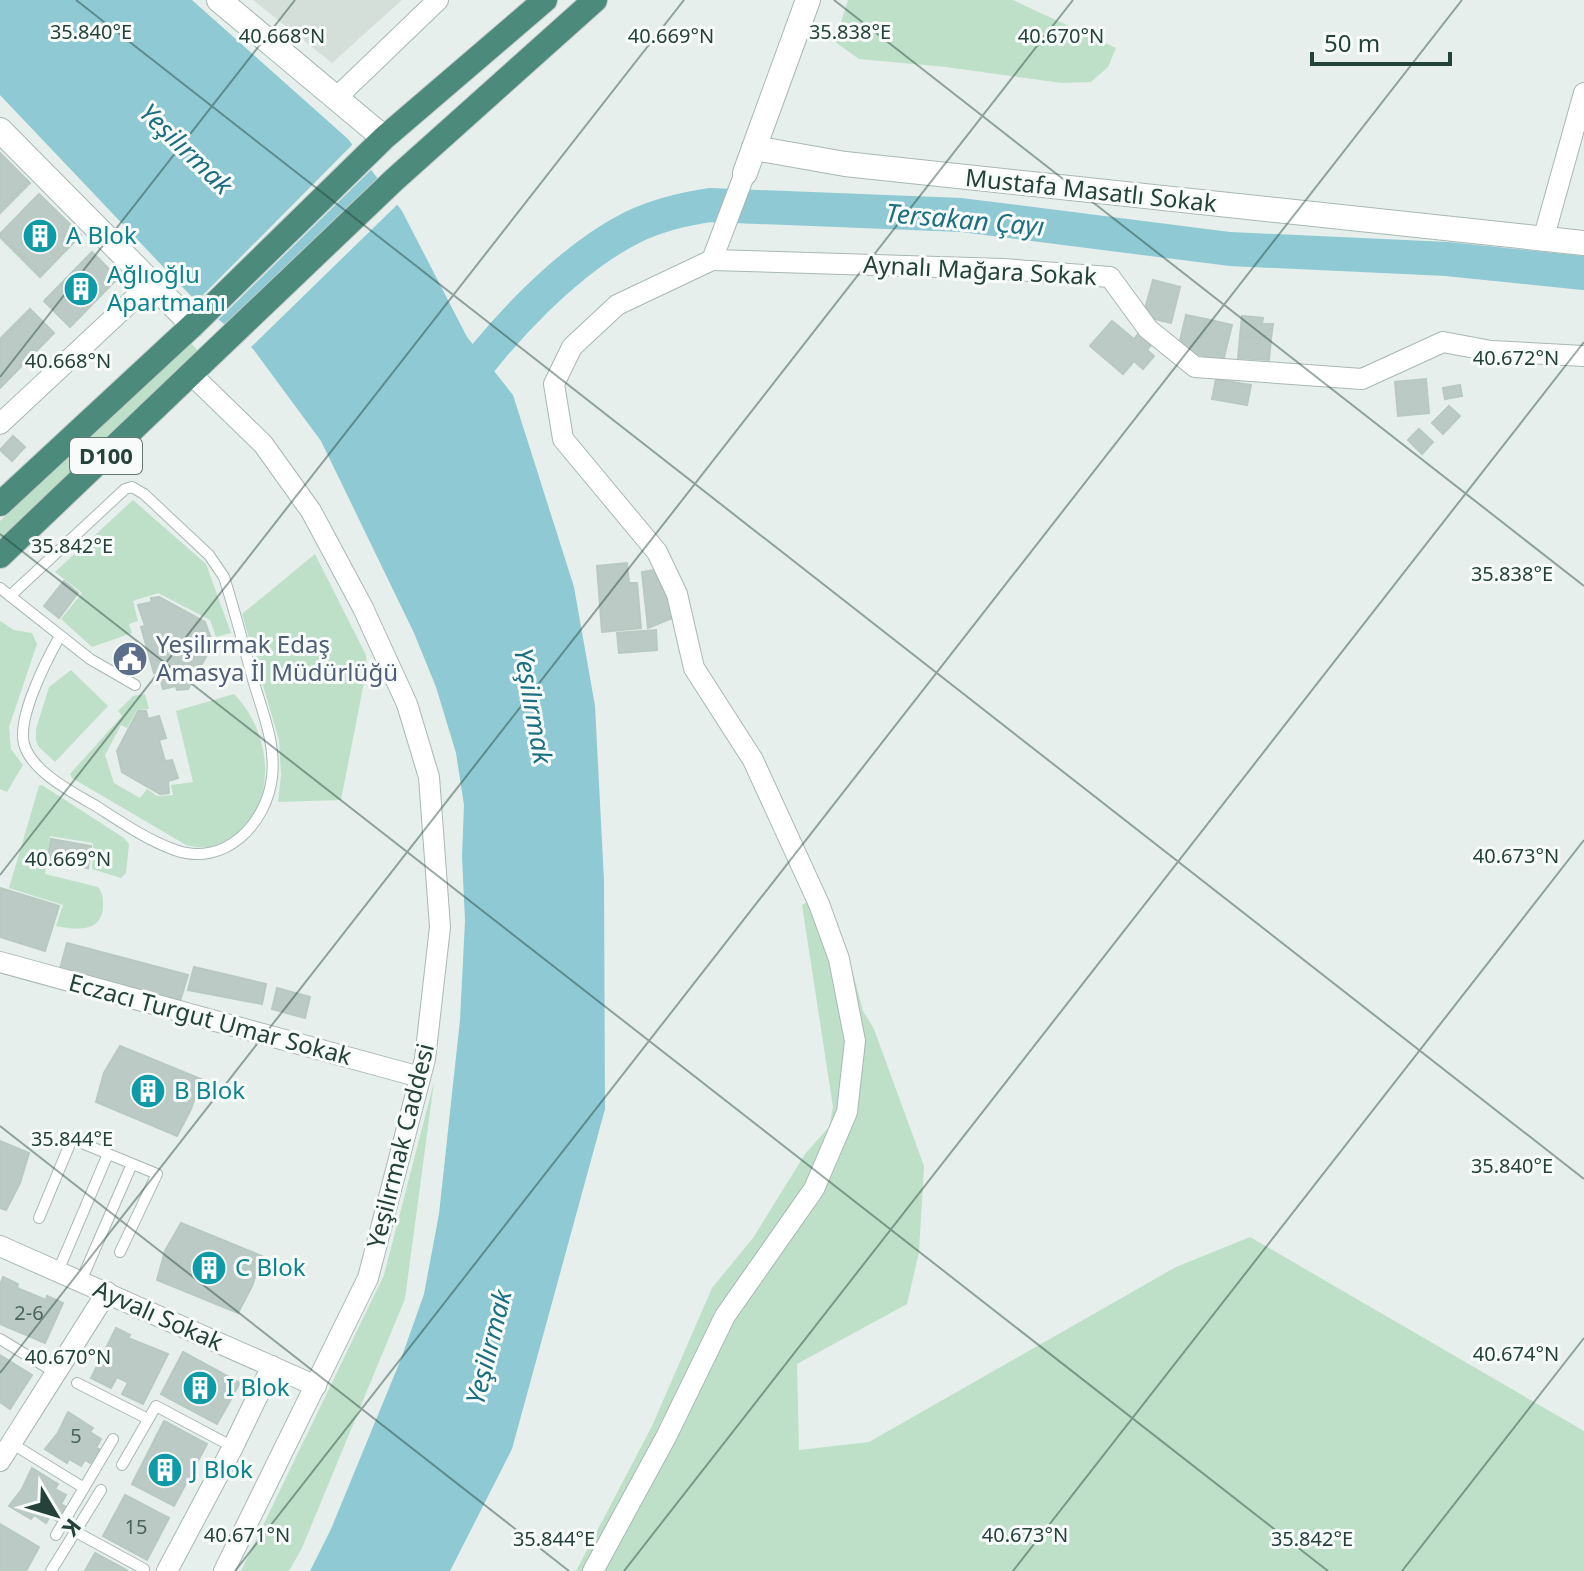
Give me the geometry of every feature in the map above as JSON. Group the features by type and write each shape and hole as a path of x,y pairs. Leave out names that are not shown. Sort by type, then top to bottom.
{"highway":[{"name":"D100","path":"0,504 198,320 377,145 545,0"},
{"name":"D100","path":"0,556 394,180 595,0"}],"street":[{"path":"219,0 335,99 377,145"},
{"path":"335,99 438,0"},
{"path":"593,1571 666,1437 725,1316 814,1189 847,1112 855,1041 839,959 819,904 753,760 694,668 677,594 657,552 563,439 554,384 572,347 617,305 712,260 808,0"},
{"path":"1543,240 1584,93"},
{"path":"0,130 151,283 198,320"},
{"name":"Mustafa Masatlı Sokak","path":"754,148 845,164 1584,243"},
{"name":"Aynalı Mağara Sokak","path":"712,260 1003,269 1110,277 1148,329 1195,367 1362,379 1443,342 1491,351 1584,356"},
{"path":"0,424 151,283"},
{"name":"Yeşilırmak Caddesi","path":"192,375 263,444 311,511 363,608 407,704 429,777 440,927 425,1059 368,1278 224,1571"},
{"name":"Eczacı Turgut Umar Sokak","path":"0,962 420,1077"},
{"name":"Ayvalı Sokak","path":"0,1246 316,1386"},
{"path":"0,1461 107,1292"},
{"path":"167,1571 272,1366"}],"lane":[{"path":"10,596 125,489 132,487 144,494 209,555 217,565 228,592 273,754 270,790 256,824 246,835 233,844 205,853 177,851 85,800 57,782 30,758 23,739 23,728 43,669 60,636"},
{"path":"0,588 90,659 135,685"},
{"path":"39,1218 72,1139 157,1174 120,1252"},
{"path":"58,1271 108,1154"},
{"path":"81,1281 132,1164"},
{"path":"0,1339 56,1373"},
{"path":"77,1383 148,1419"},
{"path":"122,1465 156,1406 233,1447"},
{"path":"56,1535 113,1439"},
{"path":"11,1443 84,1488"},
{"path":"51,1571 101,1490"},
{"path":"76,1532 144,1569"}],"shaded area":[{"path":"253,0 402,0 332,63"}],"green space":[{"path":"848,0 1013,0 1116,48 1108,67 1091,82 1062,83 859,59 835,42"},
{"path":"190,342 200,353 0,540 0,521"},
{"path":"133,500 206,564 231,633 216,637 210,620 158,593 133,601 138,621 129,624 132,633 92,647 61,619 82,593 55,572"},
{"path":"315,554 366,655 367,667 341,800 278,802 281,775 279,740 242,614"},
{"path":"0,621 14,630 32,633 37,644 9,727 11,749 23,765 7,792 0,789"},
{"path":"71,670 108,706 55,762 39,747 36,729 49,687"},
{"path":"145,694 149,709 137,710 127,728 121,725 105,755 114,783 140,798 147,789 157,796 173,795 171,785 193,782 176,711 234,694 247,709 262,746 264,786 248,822 227,840 205,847 186,845 72,778 70,774 122,716 118,711 133,696"},
{"path":"42,785 129,844 126,873 121,878 92,869 93,843 50,836 45,874 98,887 102,894 102,915 87,928 56,926 63,905 9,888 39,786"},
{"path":"823,893 848,954 863,1011 874,1029 924,1166 919,1252 907,1304 797,1364 799,1450 869,1442 1176,1267 1250,1237 1584,1431 1584,1571 576,1571 652,1426 712,1288 753,1238 805,1154 829,1127 833,1107 802,905"},
{"path":"434,1082 405,1299 302,1548 289,1571 241,1571 384,1275"}],"water":[{"name":"Yeşilırmak","path":"0,0 192,0 348,139 402,211 467,337 513,395 574,587 595,706 604,881 605,1109 512,1449 450,1571 310,1571 331,1529 401,1359 424,1294 439,1214 460,1020 465,921 462,856 464,805 456,753 436,687 414,633 321,441 253,349 190,295 0,95"}],"pier":[{"path":"355,142 374,167 216,322 194,304"},
{"path":"381,176 400,202 248,350 223,328"}],"building":[{"path":"0,153 30,183 0,213"},
{"name":"A Blok","path":"39,194 81,235 40,277 0,237"},
{"name":"Ağlıoğlu Apartmanı","path":"92,252 118,278 70,327 44,301"},
{"path":"1153,280 1180,287 1171,323 1143,316"},
{"path":"30,309 54,333 0,388 0,339"},
{"path":"1186,315 1206,319 1197,354 1178,349"},
{"path":"1242,316 1263,318 1262,324 1273,324 1271,339 1240,336"},
{"path":"1206,319 1232,325 1223,361 1197,354"},
{"path":"1112,321 1134,339 1138,334 1151,345 1147,350 1154,356 1143,369 1134,361 1123,374 1090,346"},
{"path":"1240,336 1271,339 1269,360 1238,358"},
{"path":"1216,379 1251,385 1247,405 1212,399"},
{"path":"1426,379 1429,413 1398,416 1395,382"},
{"path":"1460,385 1462,396 1445,399 1443,388"},
{"path":"1449,406 1460,416 1443,434 1432,423"},
{"path":"1419,429 1433,442 1422,454 1408,440"},
{"path":"13,436 25,447 12,461 0,450"},
{"path":"627,563 629,583 637,583 641,628 602,632 597,566"},
{"path":"661,569 675,617 648,628 642,572"},
{"path":"64,581 78,593 59,618 44,606"},
{"path":"159,597 205,622 213,644 188,689 177,690 176,686 163,689 158,672 154,673 138,605"},
{"path":"656,630 657,650 619,653 617,633"},
{"path":"138,711 146,711 148,719 159,716 166,738 159,740 165,761 172,760 178,778 168,781 169,793 160,794 122,772 117,751"},
{"path":"51,839 91,846 88,868 47,862"},
{"path":"0,888 59,906 45,951 0,937"},
{"path":"67,943 188,975 180,1001 60,969"},
{"path":"194,967 266,984 262,1004 188,990"},
{"path":"277,988 310,997 305,1018 272,1009"},
{"name":"B Blok","path":"120,1046 201,1079 191,1109 177,1136 96,1102 104,1073"},
{"path":"0,1141 29,1153 20,1183 6,1210 0,1208"},
{"name":"C Blok","path":"181,1223 262,1256 252,1286 238,1313 157,1280 165,1251"},
{"path":"3,1277 18,1284 17,1288 46,1300 47,1296 63,1303 45,1343 0,1324 0,1285"},
{"path":"116,1328 130,1335 128,1338 168,1354 143,1404 122,1394 128,1383 117,1377 111,1388 91,1378"},
{"name":"I Blok","path":"183,1352 240,1383 217,1424 161,1394"},
{"path":"0,1355 32,1375 10,1409 0,1402"},
{"path":"68,1412 93,1428 90,1432 101,1439 96,1448 101,1450 92,1464 85,1460 81,1466 69,1459 67,1463 45,1449 58,1433"},
{"name":"J Blok","path":"164,1421 207,1444 174,1506 132,1484"},
{"path":"32,1468 58,1484 55,1489 66,1495 61,1504 66,1507 57,1521 50,1516 46,1523 34,1515 31,1519 9,1506"},
{"path":"125,1495 169,1518 147,1560 103,1536"},
{"path":"0,1524 39,1547 26,1571 0,1571"},
{"path":"95,1553 128,1571 85,1571"}],"waterway":[{"name":"Tersakan Çayı","path":"456,394 513,323 583,259 642,223 710,205 961,215 1230,249 1447,259 1584,273"}],"place":[{"name":"A Blok","path":"40,236"},
{"name":"Ağlıoğlu Apartmanı","path":"81,289"},
{"name":"Yeşilırmak Edaş Amasya İl Müdürlüğü","path":"130,659"},
{"name":"B Blok","path":"148,1091"},
{"name":"C Blok","path":"209,1268"},
{"name":"I Blok","path":"200,1388"},
{"name":"J Blok","path":"165,1470"}]}
